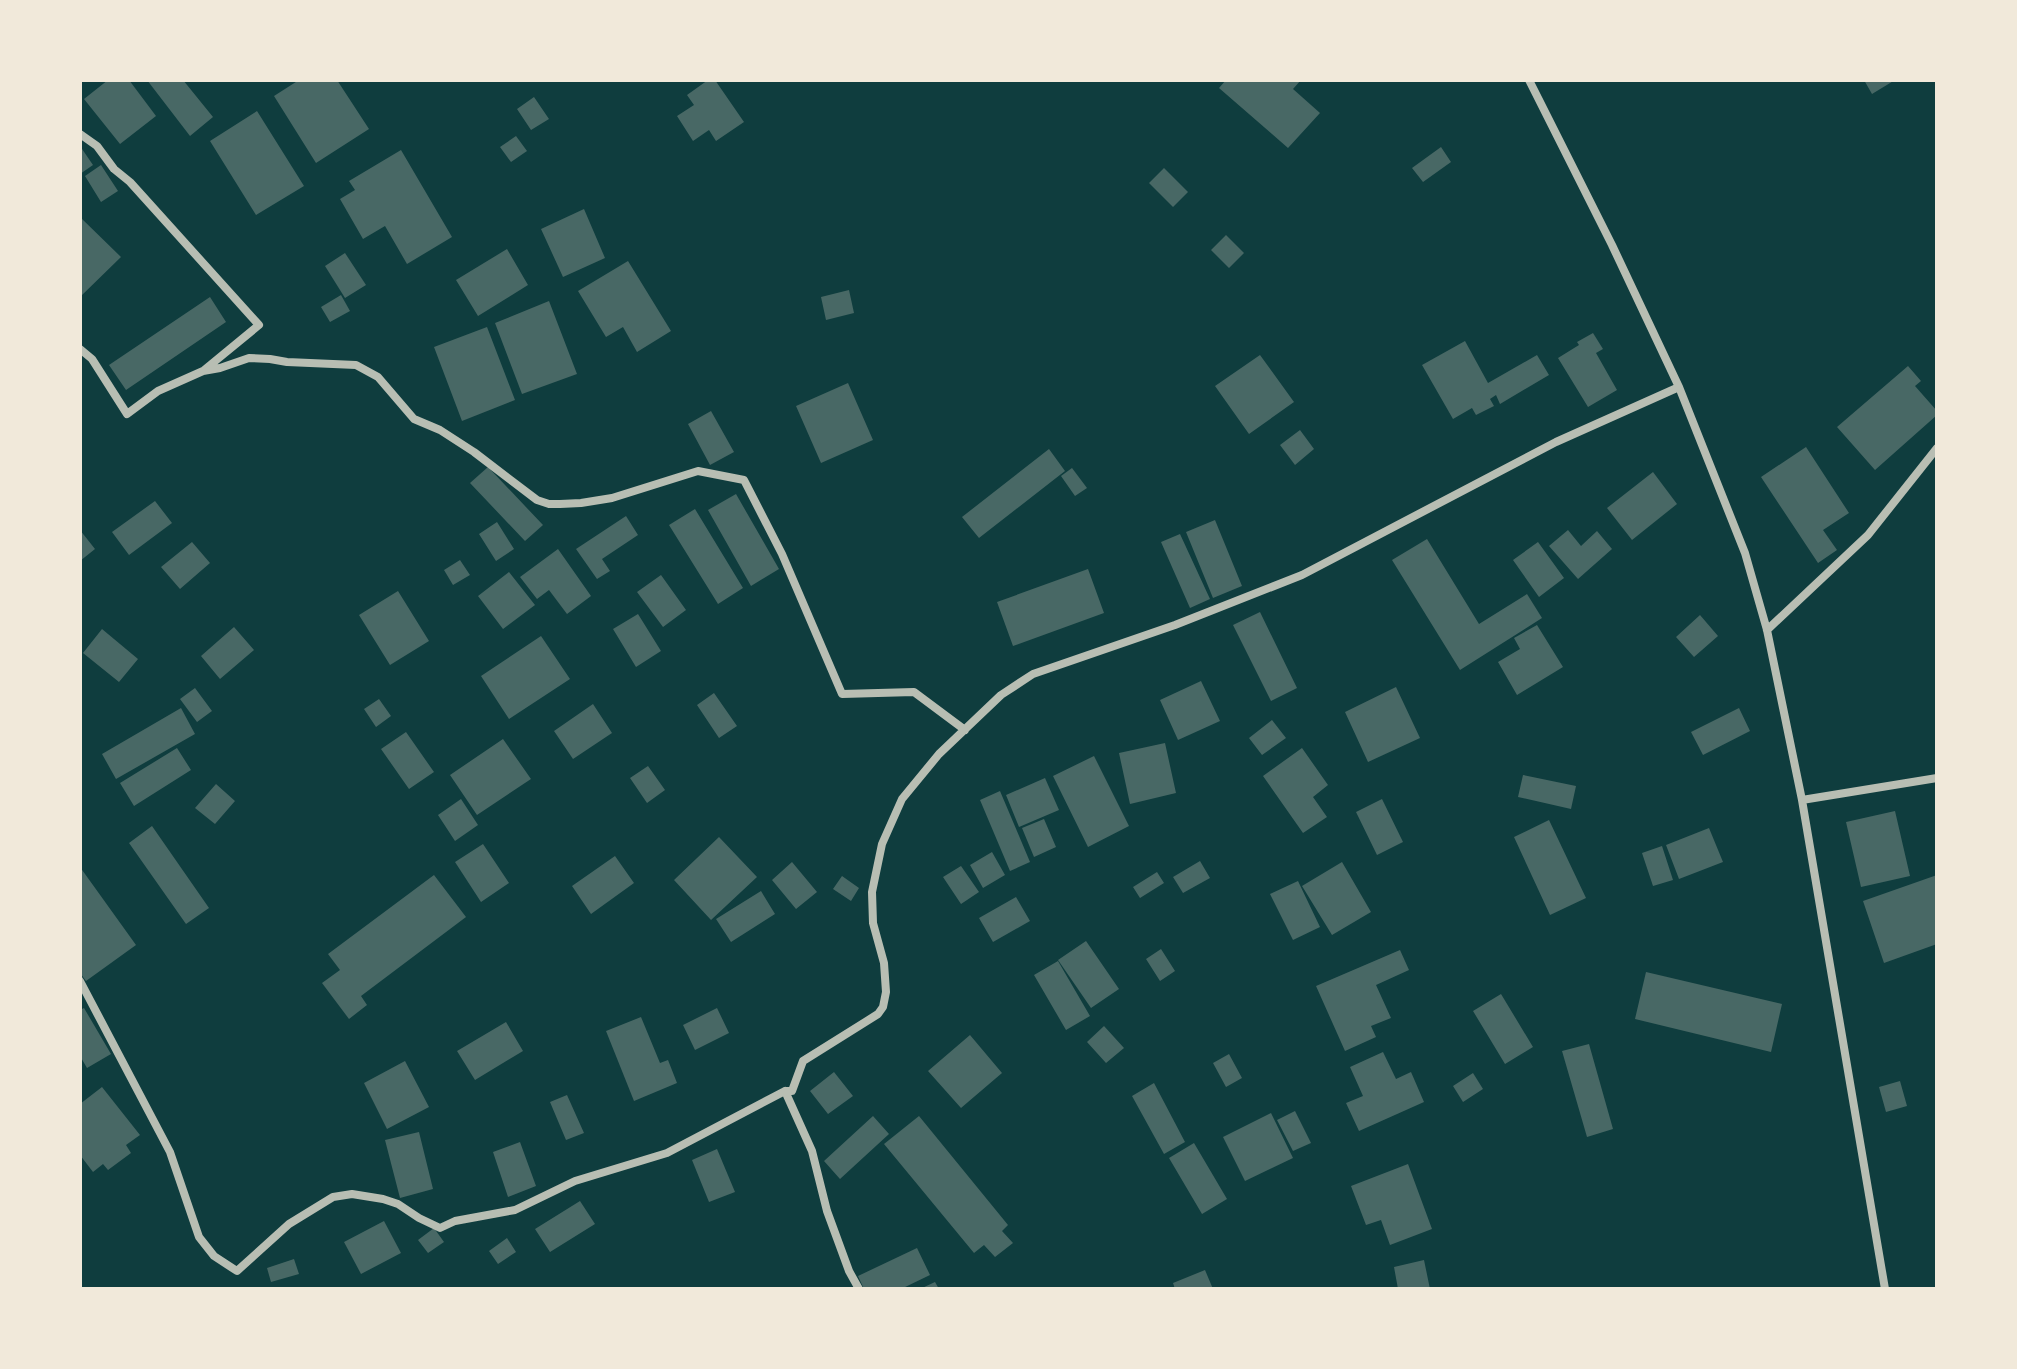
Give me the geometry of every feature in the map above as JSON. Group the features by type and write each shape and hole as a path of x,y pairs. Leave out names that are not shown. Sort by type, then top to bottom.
{"street":[{"path":"1529,80 1679,387 1745,553 1767,630 1802,800 1885,1289"},
{"path":"80,134 97,146 114,169 130,182 259,325 203,371"},
{"path":"80,349 92,359 127,414 158,391 203,371 249,358 356,365 378,377 414,419 440,430 537,500 549,504 612,498 698,471 744,480 782,554 842,694 914,692 965,730"},
{"path":"80,981 170,1152 199,1237 214,1256 237,1271 289,1224 333,1197 352,1194 383,1199 440,1228 455,1221 515,1210 575,1181 667,1153 785,1091 792,1091 803,1061 878,1014 886,992 884,963 873,923 872,892 882,844 902,799 939,754 1001,695 1033,674 1175,625 1302,575 1556,442 1679,387"},
{"path":"1767,630 1868,535 1937,448"},
{"path":"1802,800 1937,778"},
{"path":"785,1091 812,1151 827,1211 849,1271 859,1289"}],"building":[{"path":"108,80 129,80 156,116 120,144 84,99"},
{"path":"147,80 183,80 213,117 190,136"},
{"path":"299,80 337,80 369,129 316,163 274,96"},
{"path":"708,80 715,80 744,122 716,141 709,130 693,141 677,116 694,105 687,95"},
{"path":"1226,80 1301,80 1293,89 1320,113 1288,148 1219,88"},
{"path":"1864,80 1895,80 1872,94"},
{"path":"534,97 549,119 531,130 517,109"},
{"path":"257,111 304,186 256,215 210,141"},
{"path":"516,136 527,151 511,162 500,147"},
{"path":"80,146 93,165 80,174"},
{"path":"1441,147 1451,162 1423,182 1412,168"},
{"path":"401,150 452,237 407,264 385,226 363,239 340,199 355,190 349,181"},
{"path":"101,165 118,191 101,202 85,176"},
{"path":"1164,168 1188,192 1173,207 1149,183"},
{"path":"584,209 605,258 563,277 541,229"},
{"path":"80,217 121,257 80,297"},
{"path":"1226,235 1244,253 1229,268 1211,250"},
{"path":"507,249 528,285 478,316 456,280"},
{"path":"345,253 366,285 345,298 325,266"},
{"path":"628,261 671,331 637,352 623,327 606,337 578,291"},
{"path":"849,290 854,313 826,320 821,297"},
{"path":"341,295 350,311 330,322 321,307"},
{"path":"210,297 226,322 126,390 109,365"},
{"path":"549,301 577,374 522,394 495,323"},
{"path":"487,327 515,400 462,421 434,347"},
{"path":"1593,333 1603,349 1596,353 1617,390 1588,407 1558,358"},
{"path":"1465,341 1488,383 1537,355 1549,375 1500,404 1496,395 1490,399 1494,406 1476,415 1472,408 1453,419 1422,365"},
{"path":"1260,355 1294,402 1249,434 1215,386"},
{"path":"1908,366 1921,381 1915,386 1937,411 1937,415 1875,470 1837,427"},
{"path":"848,383 873,440 821,463 796,406"},
{"path":"711,411 734,452 710,465 688,424"},
{"path":"1300,430 1314,449 1295,465 1280,445"},
{"path":"1806,447 1849,513 1823,530 1837,550 1818,563 1761,477"},
{"path":"1049,449 1065,471 979,538 962,517"},
{"path":"488,467 543,525 525,541 470,483"},
{"path":"1072,468 1087,488 1075,496 1061,476"},
{"path":"1653,472 1677,504 1632,540 1607,508"},
{"path":"736,494 779,569 751,586 708,510"},
{"path":"155,501 172,523 129,555 112,532"},
{"path":"695,509 743,588 718,604 669,525"},
{"path":"626,516 638,535 602,559 610,571 597,579 576,549"},
{"path":"1215,520 1242,586 1213,598 1186,532"},
{"path":"497,522 514,549 496,561 479,534"},
{"path":"80,530 95,549 80,561"},
{"path":"1568,530 1581,546 1597,531 1612,549 1578,579 1549,546"},
{"path":"1180,534 1210,599 1190,608 1161,542"},
{"path":"1427,539 1479,624 1527,594 1542,618 1460,670 1392,560"},
{"path":"192,542 210,563 180,589 161,567"},
{"path":"1538,542 1564,578 1539,597 1513,560"},
{"path":"558,549 591,596 567,614 549,590 537,599 520,577"},
{"path":"460,560 470,575 453,585 444,570"},
{"path":"1088,569 1104,613 1013,646 997,602"},
{"path":"509,572 535,605 503,629 478,596"},
{"path":"661,575 686,610 663,627 637,592"},
{"path":"398,591 429,641 390,665 359,615"},
{"path":"1260,612 1297,688 1271,701 1233,625"},
{"path":"638,614 661,651 636,667 613,629"},
{"path":"1700,615 1718,636 1694,657 1676,637"},
{"path":"1537,625 1563,667 1517,695 1498,662 1520,649 1514,638"},
{"path":"234,627 254,650 220,679 201,656"},
{"path":"102,629 138,659 119,682 83,653"},
{"path":"541,636 570,679 509,719 481,676"},
{"path":"1201,681 1220,721 1178,740 1160,700"},
{"path":"1396,687 1420,738 1368,762 1345,712"},
{"path":"195,688 212,711 197,722 180,699"},
{"path":"714,693 737,726 719,738 697,705"},
{"path":"379,699 391,716 376,727 364,709"},
{"path":"593,704 612,733 573,759 554,731"},
{"path":"181,708 195,734 116,779 102,754"},
{"path":"1739,708 1750,731 1703,755 1691,732"},
{"path":"1272,720 1286,738 1262,755 1249,738"},
{"path":"406,732 434,772 409,789 381,749"},
{"path":"503,739 531,779 477,815 450,775"},
{"path":"1165,743 1176,793 1130,804 1119,753"},
{"path":"177,748 191,770 134,806 120,783"},
{"path":"1302,748 1328,785 1313,797 1327,817 1303,833 1263,776"},
{"path":"1094,756 1129,826 1088,847 1053,776"},
{"path":"648,766 665,790 647,803 630,778"},
{"path":"1523,775 1576,786 1571,809 1518,797"},
{"path":"1045,778 1059,810 1019,827 1006,795"},
{"path":"216,784 235,801 215,824 195,808"},
{"path":"1000,791 1030,862 1010,871 980,800"},
{"path":"461,799 478,825 455,841 438,815"},
{"path":"1382,799 1403,842 1377,855 1356,812"},
{"path":"1895,811 1910,876 1861,887 1846,822"},
{"path":"1044,819 1056,847 1034,857 1022,828"},
{"path":"1549,820 1586,898 1550,915 1514,837"},
{"path":"152,826 209,908 186,924 129,843"},
{"path":"1709,828 1723,862 1679,879 1666,845"},
{"path":"719,837 757,877 711,920 674,880"},
{"path":"483,844 509,883 481,902 455,862"},
{"path":"1662,846 1673,880 1653,886 1642,853"},
{"path":"992,852 1005,875 983,888 970,865"},
{"path":"615,856 634,883 591,914 572,886"},
{"path":"1200,861 1210,878 1183,893 1173,877"},
{"path":"792,862 817,892 796,909 772,880"},
{"path":"1342,862 1371,912 1332,935 1302,886"},
{"path":"961,866 979,892 961,904 943,877"},
{"path":"80,867 136,945 86,981 80,973"},
{"path":"1157,872 1164,883 1140,898 1133,887"},
{"path":"434,875 466,917 361,996 367,1005 349,1019 322,983 340,970 328,954"},
{"path":"1937,875 1937,944 1884,963 1863,901"},
{"path":"842,876 859,888 851,901 833,889"},
{"path":"1298,881 1320,927 1293,940 1270,894"},
{"path":"761,891 775,914 731,942 716,919"},
{"path":"1016,897 1030,921 993,942 979,918"},
{"path":"1086,941 1119,989 1091,1008 1058,960"},
{"path":"1161,949 1175,971 1160,981 1146,959"},
{"path":"1400,950 1409,970 1376,985 1391,1018 1371,1026 1376,1037 1345,1051 1316,986"},
{"path":"1058,961 1090,1016 1066,1030 1034,975"},
{"path":"1646,972 1782,1004 1771,1052 1635,1019"},
{"path":"1501,994 1533,1047 1505,1064 1473,1011"},
{"path":"84,1008 111,1054 87,1068 80,1056 80,1010"},
{"path":"717,1008 729,1033 695,1050 683,1025"},
{"path":"641,1017 660,1063 668,1060 677,1083 634,1101 606,1031"},
{"path":"506,1022 523,1051 475,1080 457,1051"},
{"path":"1104,1026 1124,1048 1106,1063 1087,1042"},
{"path":"970,1035 1002,1073 961,1108 928,1071"},
{"path":"1589,1044 1613,1129 1587,1137 1562,1051"},
{"path":"1383,1052 1396,1079 1411,1072 1424,1102 1359,1131 1346,1103 1363,1096 1350,1067"},
{"path":"1229,1054 1242,1078 1226,1087 1213,1063"},
{"path":"405,1061 429,1107 387,1129 364,1083"},
{"path":"834,1072 853,1096 828,1114 810,1091"},
{"path":"1473,1073 1483,1089 1463,1102 1453,1086"},
{"path":"1900,1081 1907,1106 1886,1112 1879,1087"},
{"path":"1154,1083 1185,1142 1164,1154 1132,1096"},
{"path":"102,1087 140,1135 126,1145 131,1153 108,1170 103,1164 93,1172 80,1155 80,1104"},
{"path":"567,1095 584,1133 566,1140 550,1102"},
{"path":"1295,1111 1311,1143 1293,1151 1277,1120"},
{"path":"1271,1113 1293,1158 1245,1181 1223,1137"},
{"path":"873,1116 889,1134 840,1179 824,1161"},
{"path":"919,1116 1008,1225 1002,1231 1013,1243 995,1257 984,1245 974,1253 884,1144"},
{"path":"419,1132 433,1189 400,1198 385,1140"},
{"path":"520,1142 536,1186 508,1197 493,1152"},
{"path":"1194,1143 1227,1199 1202,1214 1169,1158"},
{"path":"717,1149 735,1192 709,1202 692,1160"},
{"path":"1408,1164 1432,1229 1390,1245 1381,1220 1366,1225 1351,1186"},
{"path":"580,1201 595,1224 550,1252 535,1229"},
{"path":"384,1221 401,1253 361,1274 344,1242"},
{"path":"434,1228 444,1242 428,1253 418,1240"},
{"path":"507,1238 516,1252 498,1264 489,1251"},
{"path":"917,1248 930,1275 901,1289 864,1289 858,1276"},
{"path":"294,1259 299,1274 271,1282 267,1268"},
{"path":"1424,1260 1430,1289 1398,1289 1394,1267"},
{"path":"1205,1270 1213,1289 1175,1289 1173,1283"},
{"path":"935,1282 939,1289 920,1289"}]}
